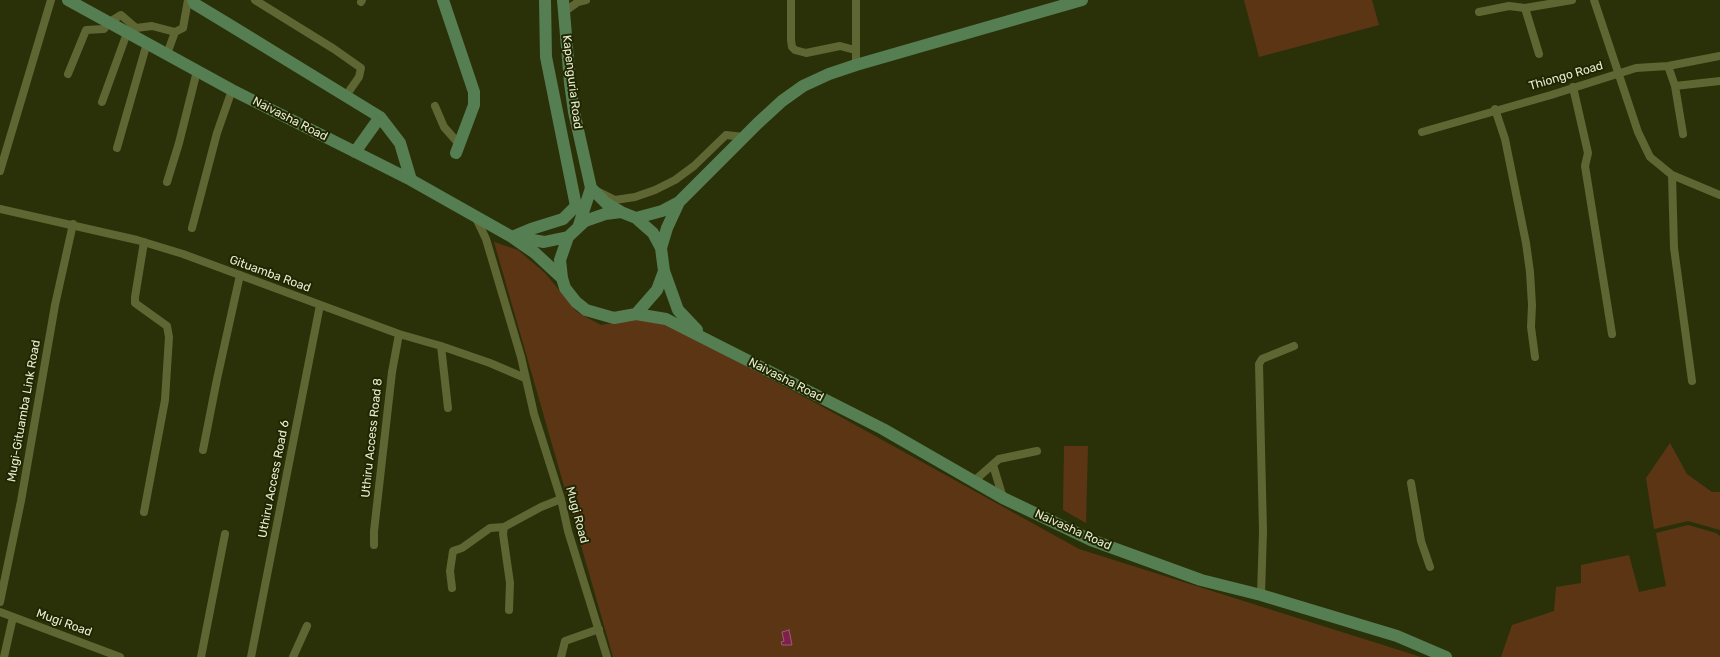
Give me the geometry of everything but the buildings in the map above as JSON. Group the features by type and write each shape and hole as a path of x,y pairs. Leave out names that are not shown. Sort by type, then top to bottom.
{"main road":[{"name":"Naivasha Road","path":"68,0 232,90 412,180 510,236"},
{"path":"193,0 195,4 380,117 400,143 412,180"},
{"path":"443,0 474,92 474,105 457,148"},
{"path":"510,236 563,220 576,206 546,57 544,0"},
{"path":"636,218 662,211 679,202 782,101 803,86 829,74 856,65 1082,0"},
{"name":"Kapenguria Road","path":"564,6 570,83 574,112 591,188"},
{"path":"552,86 570,83"},
{"path":"355,152 380,117"},
{"path":"579,225 591,188 606,203 621,212 636,218 652,233 661,248"},
{"path":"621,212 605,214 585,221 579,225 568,237 560,260 565,288 576,302 586,310 614,318 636,314 657,290 664,272 661,248 667,228 679,202"},
{"path":"510,236 544,242 568,237"},
{"path":"510,236 545,262 562,278"},
{"name":"Naivasha Road","path":"664,272 678,310 686,320 723,348"},
{"name":"Naivasha Road","path":"636,314 666,319 883,429 1003,498 1091,540 1201,580 1397,636 1446,657"}],"street":[{"path":"0,171 51,0"},
{"path":"68,74 84,32 89,28 104,29 108,23 121,15 136,28 152,26 175,32 183,28 188,0"},
{"path":"255,0 344,55 361,68 359,77 346,97"},
{"path":"564,6 586,0"},
{"path":"791,0 791,40 792,47 795,50 806,53 840,46 855,50"},
{"path":"856,0 856,65"},
{"path":"1479,12 1509,6 1525,8 1572,0"},
{"path":"1594,0 1638,132 1650,157 1672,175 1720,195"},
{"path":"1525,8 1539,54"},
{"path":"167,54 175,32"},
{"path":"102,102 127,33"},
{"path":"117,148 147,42"},
{"name":"Thiongo Road","path":"1422,132 1495,109 1551,95 1636,68 1668,66 1720,56"},
{"path":"1668,66 1675,86 1683,134"},
{"path":"167,182 179,143 197,71"},
{"path":"1675,86 1720,81"},
{"path":"1573,87 1588,153 1585,166 1612,334"},
{"path":"192,228 217,132 232,90"},
{"path":"435,106 444,126 457,148"},
{"path":"1495,109 1505,139 1526,243 1530,272 1532,305 1531,327 1535,357"},
{"path":"591,188 616,200 635,197 675,180 694,166 726,135 744,137"},
{"path":"1672,175 1674,248 1692,381"},
{"name":"Gituamba Road","path":"0,209 73,224 144,242 183,254 399,334 441,346 525,378"},
{"name":"Mugi Road","path":"475,217 486,239 534,414 607,657"},
{"name":"Mugi-Gituamba Link Road","path":"0,602 18,516 55,304 73,224"},
{"path":"144,242 135,303 167,326 169,336 165,400 144,512"},
{"path":"203,450 216,379 240,275"},
{"name":"Uthiru Access Road 6","path":"251,657 320,305"},
{"name":"Uthiru Access Road 8","path":"374,545 374,531 392,367 399,334"},
{"path":"441,346 448,408"},
{"path":"1261,596 1263,531 1259,364 1262,359 1294,346"},
{"path":"974,481 999,459 1037,451"},
{"path":"993,465 1003,498"},
{"path":"1411,483 1421,541 1430,567"},
{"path":"452,588 450,571 453,551 462,548 490,528 504,527 541,507 561,500"},
{"path":"504,527 503,534 510,583 509,610"},
{"path":"201,657 225,534"},
{"name":"Mugi Road","path":"0,612 105,654 120,657"},
{"path":"4,657 13,617"},
{"path":"293,657 307,626"},
{"path":"561,657 564,641 599,629"}],"shaded area":[{"path":"1244,0 1372,0 1379,25 1259,57"},
{"path":"494,242 518,250 545,273 577,312 601,325 646,319 668,325 812,401 1079,549 1421,657 613,657"},
{"path":"1670,443 1687,474 1712,492 1720,492 1720,530 1688,521 1654,529 1646,478"},
{"path":"1064,446 1088,446 1086,523 1063,510"},
{"path":"1688,525 1716,533 1720,536 1720,657 1501,657 1512,625 1554,611 1556,587 1581,583 1581,565 1629,555 1639,592 1666,586 1656,533"},
{"path":"789,630 792,645 782,645 781,642 784,641 782,632"}]}
